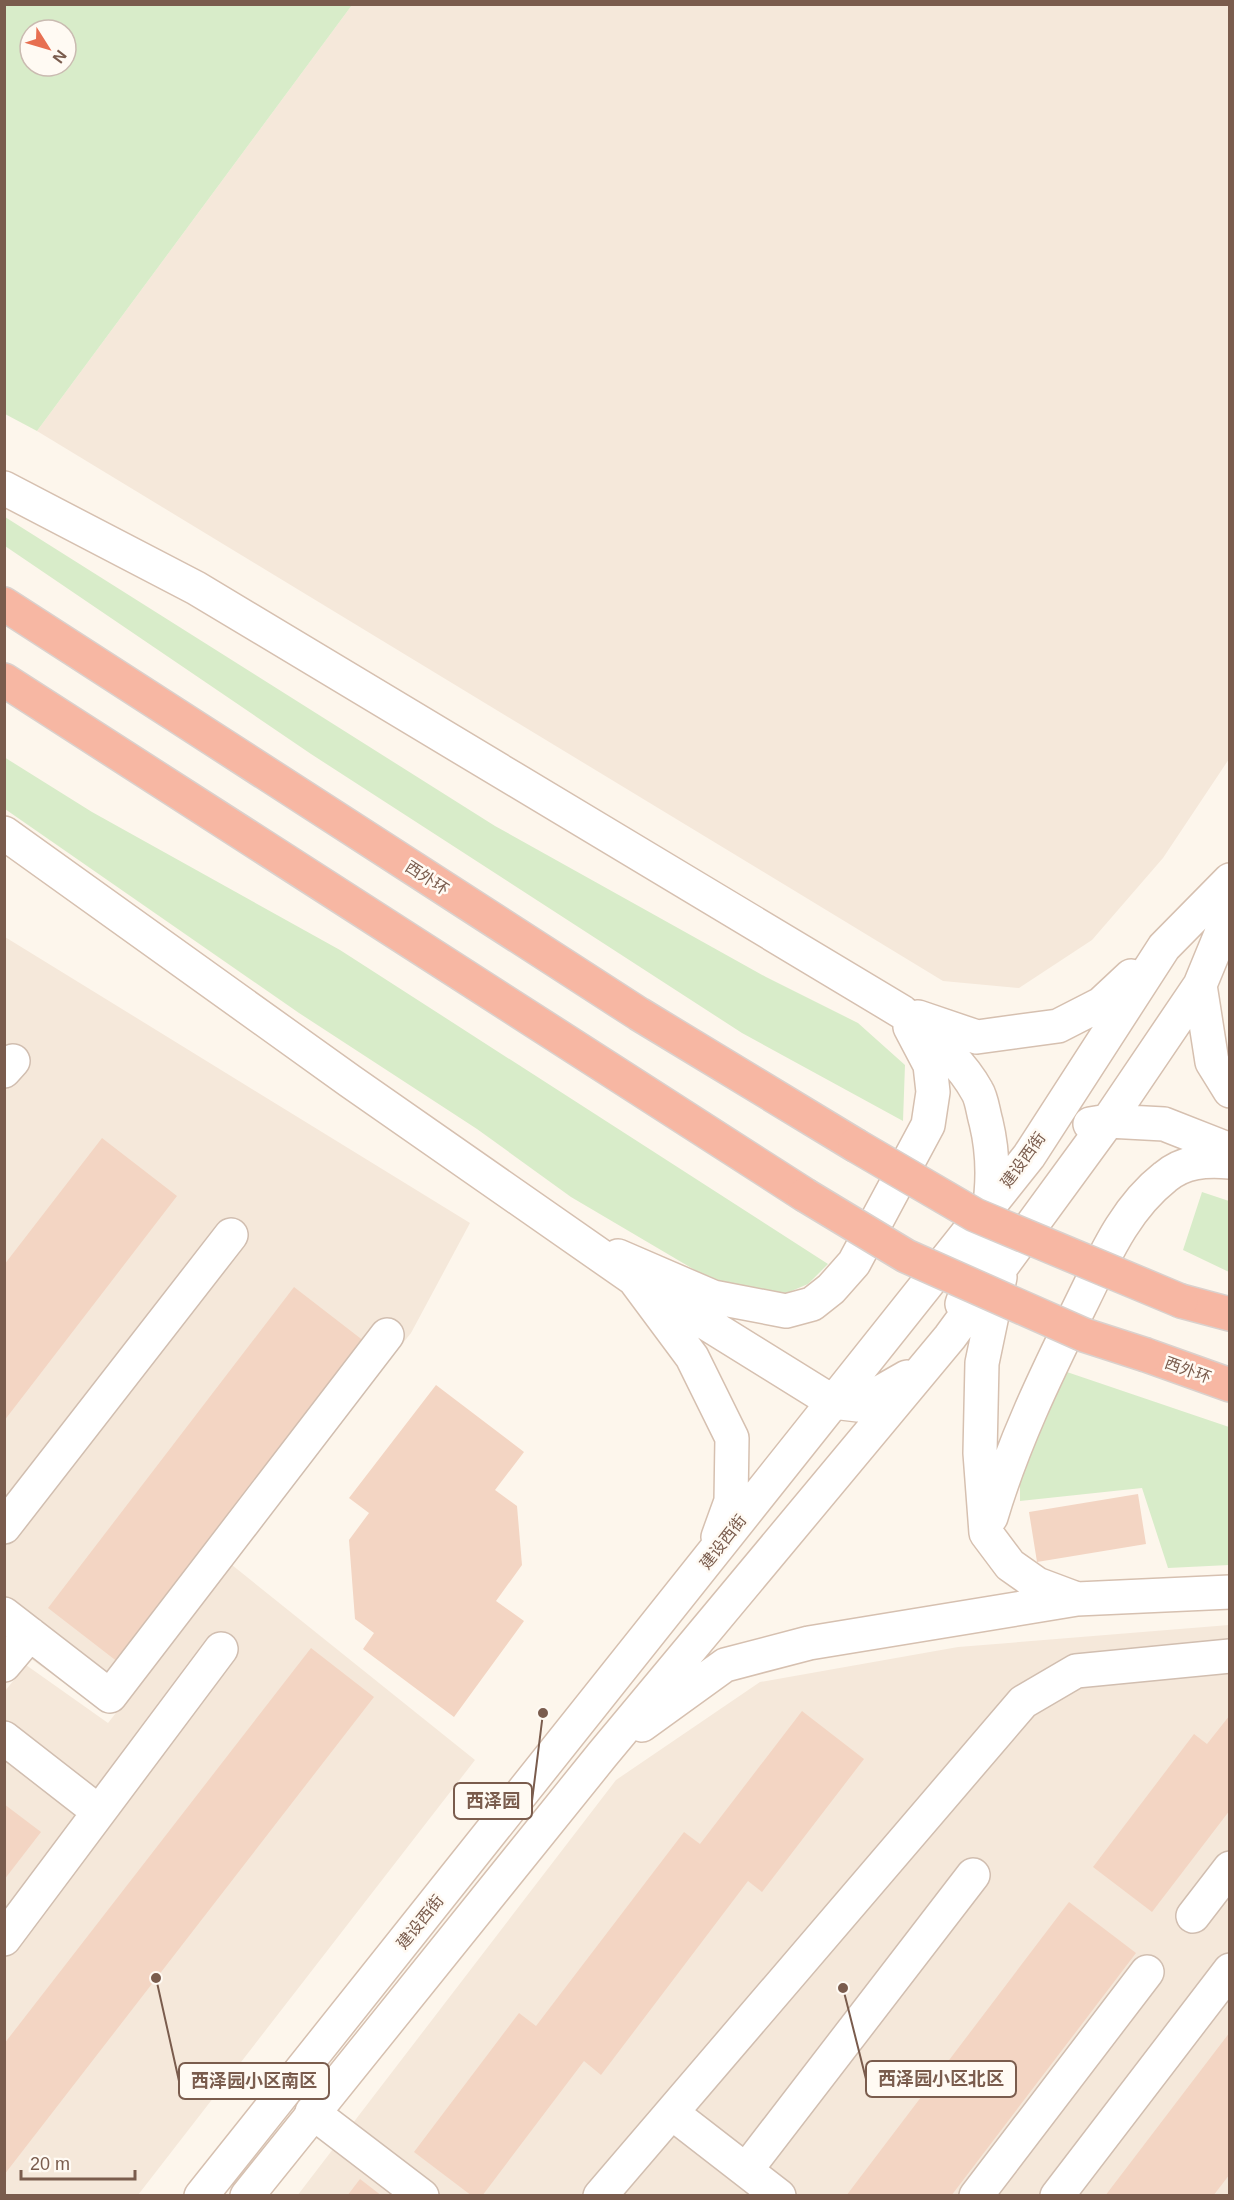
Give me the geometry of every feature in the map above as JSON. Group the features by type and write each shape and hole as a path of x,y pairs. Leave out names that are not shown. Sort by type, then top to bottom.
{"highway":[{"name":"西外环","path":"4,604 639,1014 975,1215 1181,1301 1230,1314"},
{"name":"西外环","path":"4,680 805,1195 906,1256 1084,1335 1230,1385"}],"main road":[{"path":"4,488 196,588 902,1012 950,1053 978,1092 992,1149 992,1201 978,1259 950,1337"},
{"path":"4,834 350,1081 634,1279 832,1402 858,1405 928,1364"},
{"name":"建设西街","path":"201,2196 712,1557 832,1402 1024,1162 1164,947 1230,880"},
{"path":"247,2196 312,2112 602,1755 950,1337 1108,1120 1200,986 1230,912"},
{"path":"902,1012 977,1037 1058,1026 1101,1004 1164,947"},
{"path":"1200,986 1212,1062 1230,1091"},
{"path":"574,1236 713,1297 786,1311 812,1304 831,1289 854,1263 928,1125 933,1092 930,1065 902,1012"},
{"path":"1077,1599 1037,1584 1010,1565 986,1533 980,1453 982,1364 1024,1162 1072,1126 1108,1120 1164,1125 1230,1150"},
{"path":"986,1533 1001,1483 1038,1390 1118,1230 1148,1192 1166,1175 1200,1160 1230,1162"},
{"path":"4,1527 231,1235"},
{"path":"634,1279 692,1357 732,1438 731,1502 712,1557"},
{"path":"4,1614 110,1696 387,1335"},
{"path":"602,1755 725,1665 809,1643 1077,1599 1230,1592"},
{"path":"4,1665 30,1634"},
{"path":"4,1939 221,1649"},
{"path":"600,2196 1023,1702 1076,1671 1230,1656"},
{"path":"4,1738 99,1812"},
{"path":"1193,1916 1230,1868"},
{"path":"746,2170 973,1875"},
{"path":"1057,2196 1230,1970"},
{"path":"976,2196 1147,1972"},
{"path":"312,2112 422,2196"},
{"path":"672,2113 779,2196"}],"shaded area":[{"path":"352,5 1229,5 1229,759 1163,858 1092,940 1019,988 943,981 37,431"},
{"path":"5,937 470,1223 411,1333 106,1713 27,1656 5,1683"},
{"path":"232,1565 475,1760 138,2195 5,2196 5,1691 26,1665 108,1723"},
{"path":"1229,1625 1229,2195 297,2196 616,1780 760,1682 958,1647"}],"green space":[{"path":"4,5 352,5 37,431 5,414"},
{"path":"5,517 495,826 766,977 858,1023 905,1065 903,1121 742,1033 311,754 5,546"},
{"path":"4,757 92,812 340,950 828,1264 808,1284 775,1298 722,1286 571,1197 477,1129 299,1013 5,809"},
{"path":"1202,1192 1229,1201 1229,1272 1183,1250"},
{"path":"1061,1370 1229,1427 1229,1565 1168,1568 1142,1488 1020,1501 1020,1463"}],"building":[{"path":"102,1138 177,1196 4,1421 4,1265"},
{"path":"294,1287 369,1345 123,1666 48,1608"},
{"path":"436,1385 524,1452 495,1490 517,1506 522,1565 496,1601 524,1621 454,1717 363,1649 374,1633 355,1619 349,1540 369,1513 349,1498"},
{"path":"1138,1494 1146,1544 1037,1562 1029,1512"},
{"path":"311,1648 374,1697 4,2175 4,2044"},
{"path":"802,1711 864,1759 762,1892 748,1881 601,2075 584,2061 482,2196 472,2196 414,2152 519,2013 536,2026 684,1832 700,1844"},
{"path":"1230,1715 1230,1810 1152,1912 1093,1867 1194,1734 1207,1744"},
{"path":"4,1804 41,1832 4,1880"},
{"path":"1069,1902 1136,1953 951,2196 846,2196"},
{"path":"1230,2032 1230,2174 1213,2196 1105,2196"},
{"path":"360,2179 382,2196 347,2196"}],"place":[{"name":"西泽园","path":"543,1713"},
{"name":"西泽园小区南区","path":"156,1978"},
{"name":"西泽园小区北区","path":"843,1988"}]}
